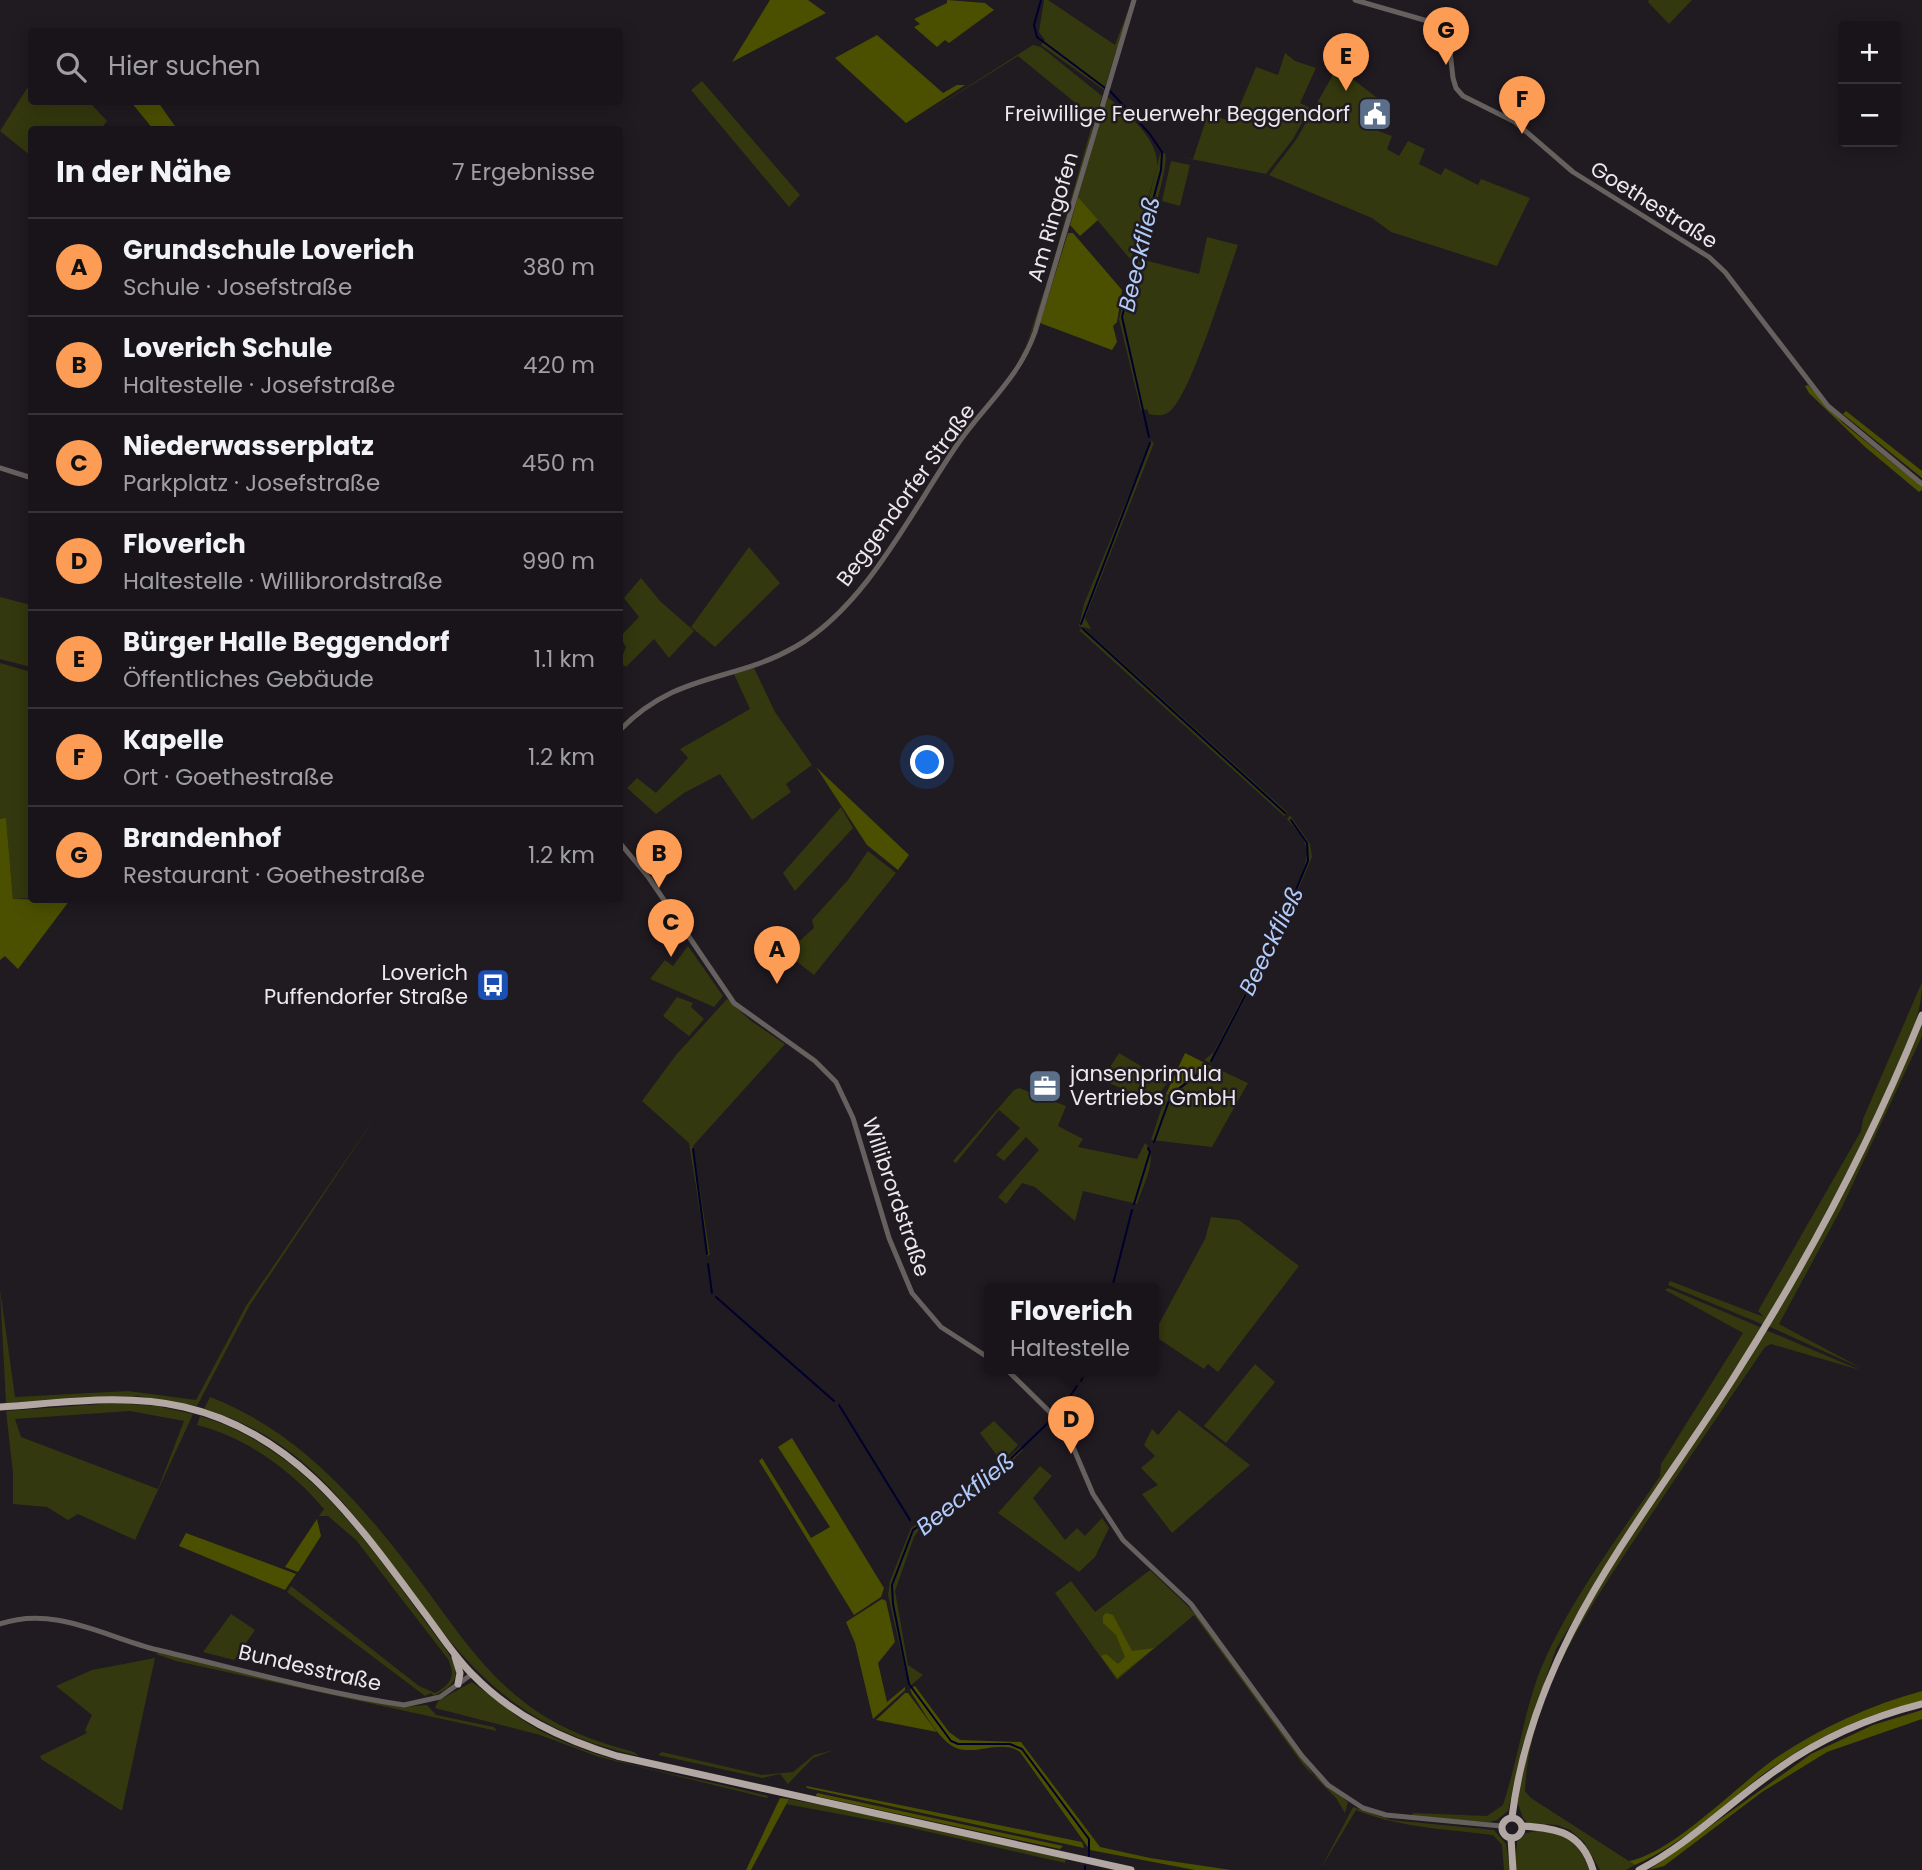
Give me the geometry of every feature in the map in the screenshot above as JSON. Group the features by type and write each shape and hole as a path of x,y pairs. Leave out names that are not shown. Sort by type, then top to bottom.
{"main road":[{"path":"1512,1817 1528,1735 1574,1622 1733,1378 1810,1250 1862,1149 1922,1015"},
{"path":"0,1407 142,1400 186,1408 248,1430 291,1456 331,1492 472,1674 524,1717 546,1730 617,1756 1131,1870"},
{"path":"454,1653 460,1673 458,1684"},
{"path":"1639,1870 1692,1836 1776,1770 1810,1749 1860,1724 1922,1704"},
{"path":"1512,1817 1522,1825 1567,1832 1580,1842 1594,1869"},
{"path":"1512,1817 1505,1820 1501,1826 1504,1835 1511,1838 1520,1834 1522,1825"},
{"path":"1511,1838 1513,1870"}],"street":[{"name":"Am Ringofen","path":"999,396 1014,377 1035,332 1133,0"},
{"name":"Goethestraße","path":"1355,0 1432,21 1444,29 1450,43 1452,78 1458,92 1468,100 1515,122 1573,172 1709,257 1725,272 1828,407 1922,484"},
{"name":"Beggendorfer Straße","path":"623,727 668,692 781,654 821,629 885,556 958,443 999,396"},
{"path":"0,468 28,477"},
{"name":"Willibrordstraße","path":"623,848 649,878 734,1003 824,1069 843,1094 889,1238 912,1293 922,1309 941,1327 984,1355"},
{"path":"1011,1374 1064,1426 1093,1494 1114,1528 1134,1553 1191,1604 1312,1768 1341,1796 1374,1812 1408,1819 1501,1826"},
{"name":"Bundesstraße","path":"0,1625 17,1620 54,1619 83,1629 94,1628 122,1641 396,1703 423,1703 440,1697 458,1684"},
{"path":"458,1684 472,1674"}],"green space":[{"path":"1044,0 1048,0 1115,45 1132,0 1104,90 1041,45 1045,40 1039,32"},
{"path":"1649,0 1692,0 1669,24"},
{"path":"1033,45 1041,47 1102,96 1040,308 1026,347 1013,373 1027,343 1049,276 1094,118 1018,56 911,123"},
{"path":"1285,53 1295,61 1316,68 1300,103 1310,108 1293,139 1266,174 1171,155 1193,159 1208,114 1233,122 1256,67 1278,75"},
{"path":"1334,73 1354,80 1390,108 1378,131 1392,136 1387,149 1399,156 1408,141 1425,149 1419,164 1441,175 1445,168 1478,185 1481,179 1530,198 1497,266 1391,232 1372,218 1269,175 1296,140"},
{"path":"702,81 800,195 789,207 691,90"},
{"path":"28,87 28,105 92,105 107,121 103,126 28,126 28,154 0,131"},
{"path":"1107,97 1141,128 1157,157 1157,167 1131,260 1078,197"},
{"path":"1165,153 1161,187 1140,259 1199,274 1207,237 1238,245 1187,384 1178,402 1169,412 1157,415 1149,414 1147,409 1141,411 1119,319 1160,154"},
{"path":"1171,161 1190,165 1180,206 1162,201"},
{"path":"1151,441 1154,443 1085,618 1091,629 1079,626 1084,604"},
{"path":"749,547 780,583 715,647 691,627"},
{"path":"641,578 660,601 694,631 669,658 654,639 626,667 623,664 626,647 623,634 639,617 624,598"},
{"path":"0,597 28,604 28,666 0,659"},
{"path":"1084,628 1287,812 1284,816 1079,630"},
{"path":"0,663 28,671 28,898 13,899 6,819 0,819"},
{"path":"754,668 775,712 812,765 786,784 791,792 752,820 720,774 684,793 656,814 627,788 637,778 656,793 688,758 680,749 750,709 734,674"},
{"path":"841,807 853,828 795,891 783,873"},
{"path":"1290,815 1310,844 1312,857 1279,935 1211,1063 1204,1060 1214,1052 1251,981 1305,866 1306,846 1287,819"},
{"path":"868,851 896,873 814,975 786,953 814,928 812,920 848,880"},
{"path":"688,946 723,996 714,1007 650,979 665,960 673,966"},
{"path":"1922,982 1919,1008 1912,1031 1878,1110 1764,1325 1668,1285 1670,1281 1764,1317 1758,1311 1861,1131 1863,1119"},
{"path":"677,997 693,1003 691,1007 704,1019 689,1036 663,1016"},
{"path":"727,999 751,1021 785,1044 693,1146 710,1255 707,1256 689,1143 642,1101 676,1055"},
{"path":"1922,1022 1922,1036 1842,1207 1779,1324 1863,1369 1768,1326 1799,1275"},
{"path":"1119,1053 1168,1082 1153,1102 1102,1080"},
{"path":"1207,1064 1248,1083 1212,1147 1151,1140 1166,1094 1170,1095"},
{"path":"1019,1088 1066,1106 1058,1126 1083,1139 1078,1147 1137,1159 1145,1143 1151,1156 1150,1164 1137,1204 1083,1191 1075,1221 1035,1187 1022,1183 1006,1204 998,1197 1039,1150 1026,1137 1004,1161 996,1155 1020,1128 999,1110 956,1163 953,1161 1014,1090"},
{"path":"378,1113 250,1305 197,1406 138,1396 6,1403 0,1289 15,1397 128,1391 196,1400 246,1306"},
{"path":"1211,1217 1239,1220 1299,1266 1218,1372 1208,1364 1204,1369 1159,1339 1159,1324 1205,1239"},
{"path":"1668,1288 1762,1328 1616,1550 1556,1649 1522,1747 1508,1811 1497,1820 1489,1822 1410,1817 1413,1813 1487,1816 1503,1805 1538,1676 1563,1624 1593,1573 1660,1476 1661,1464 1743,1333 1665,1290"},
{"path":"1766,1330 1860,1370 1771,1344 1765,1347 1603,1588 1566,1652 1538,1719 1529,1755 1525,1791 1531,1798 1635,1865 1626,1870 1600,1870 1584,1842 1570,1830 1557,1825 1528,1823 1523,1818 1517,1801 1522,1768 1555,1666 1609,1570"},
{"path":"1255,1364 1275,1382 1226,1443 1204,1426"},
{"path":"210,1397 274,1430 329,1475 401,1556 471,1649 512,1692 540,1714 566,1728 639,1756 597,1745 558,1729 522,1708 488,1681 453,1645 331,1489 295,1456 253,1429 204,1409"},
{"path":"115,1403 157,1406 193,1414 135,1540 78,1514 68,1520 47,1507 13,1504 13,1473 6,1411","holes":["130,1411 184,1421 158,1489 21,1437 15,1419"]},
{"path":"1179,1410 1250,1465 1172,1533 1142,1494 1158,1485 1141,1468 1155,1456 1144,1445 1152,1429 1158,1435"},
{"path":"200,1416 241,1432 277,1454 310,1481 340,1511 394,1578 445,1648 454,1664 456,1676 450,1686 434,1696 431,1693 425,1696 287,1592 291,1586 419,1686 435,1693 450,1679 452,1670 448,1659 356,1540 328,1516 319,1516 324,1509 283,1469 233,1438 197,1425"},
{"path":"994,1421 1018,1445 1002,1462 980,1433"},
{"path":"1020,1447 1023,1450 1000,1473 920,1528 914,1537 895,1591 908,1665 923,1675 909,1687 888,1595 890,1581 911,1528 996,1470"},
{"path":"1040,1466 1052,1476 1033,1498 1065,1540 1077,1528 1085,1536 1102,1518 1109,1528 1095,1557 1079,1572 998,1513"},
{"path":"1150,1570 1196,1614 1313,1774 1348,1802 1345,1813 1336,1798 1304,1766 1194,1615 1117,1680 1055,1593 1071,1581 1095,1612"},
{"path":"231,1614 255,1630 234,1660 203,1652"},
{"path":"159,1652 403,1707 427,1705 436,1715 494,1727 497,1731 176,1661 156,1654"},
{"path":"155,1658 122,1811 40,1756 87,1733 85,1730 92,1715 56,1686 92,1670"},
{"path":"472,1682 529,1724 577,1747 630,1764 768,1796 767,1798 599,1757 540,1735 435,1708 438,1701"},
{"path":"834,1750 813,1758 788,1784 780,1774 762,1778 658,1755 662,1752 762,1775 793,1772 814,1755"},
{"path":"789,1799 1066,1859 1065,1863 903,1826 786,1804"},
{"path":"1353,1807 1391,1820 1494,1830 1506,1844 1510,1870 1504,1870 1502,1845 1493,1835 1390,1821 1356,1810 1320,1870"},
{"path":"1526,1833 1556,1833 1570,1840 1581,1853 1589,1870 1515,1870 1517,1842"}],"shaded area":[{"path":"770,0 808,0 826,13 732,62"},
{"path":"947,0 985,3 994,10 949,43 945,40 937,47 914,27 920,24 914,19 947,3"},
{"path":"877,35 943,93 957,85 965,85 906,123 835,58"},
{"path":"133,105 160,105 175,126 151,126"},
{"path":"1078,197 1098,220 1080,236 1070,225"},
{"path":"1068,233 1073,233 1122,290 1117,322 1113,326 1117,342 1112,350 1040,323"},
{"path":"1808,385 1843,423 1922,487 1922,490 1919,492 1864,446 1809,393 1805,386"},
{"path":"1846,411 1922,471 1922,478 1843,414"},
{"path":"816,767 909,855 898,870 867,845"},
{"path":"6,818 13,899 28,899 28,903 68,903 18,969 5,956 0,960 0,819"},
{"path":"1185,1053 1207,1064 1169,1095 1166,1094"},
{"path":"792,1438 884,1588 881,1597 854,1615 759,1461 762,1458 811,1538 830,1527 778,1447"},
{"path":"317,1519 321,1536 298,1572 285,1567"},
{"path":"186,1533 296,1574 285,1590 179,1546"},
{"path":"882,1599 886,1601 895,1642 878,1663 887,1702 905,1687 905,1690 873,1719 855,1643 846,1622"},
{"path":"1106,1613 1113,1615 1132,1651 1154,1648 1117,1678 1101,1656 1106,1654 1118,1664 1125,1657 1116,1635 1103,1623"},
{"path":"915,1686 949,1732 960,1740 1021,1742 1100,1847 1150,1858 1231,1870 1195,1870 1090,1850 1020,1752 1005,1747 962,1750 954,1747 936,1730 912,1694 910,1689"},
{"path":"1922,1691 1922,1701 1879,1713 1799,1750 1669,1847 1635,1865 1629,1861 1646,1856 1684,1833 1773,1760 1808,1738 1863,1711"},
{"path":"908,1693 937,1732 876,1720"},
{"path":"1922,1710 1922,1719 1827,1752 1762,1792 1664,1866 1649,1870 1811,1754 1873,1725"},
{"path":"806,1786 1082,1842 1084,1848 807,1788"},
{"path":"817,1793 1063,1846 1060,1849 816,1796"},
{"path":"780,1798 789,1799 751,1870 746,1870"}],"waterway":[{"name":"Beeckfließ","path":"1041,0 1034,25 1037,37 1105,88"},
{"name":"Beeckfließ","path":"1110,91 1149,133 1162,152"},
{"name":"Beeckfließ","path":"1149,437 1122,317 1161,170 1162,153"},
{"name":"Beeckfließ","path":"1081,624 1150,443"},
{"name":"Beeckfließ","path":"1083,629 1285,813"},
{"name":"Beeckfließ","path":"1211,1061 1279,931 1308,861 1307,843 1291,820"},
{"name":"Beeckfließ","path":"1154,1142 1171,1095 1207,1067"},
{"name":"Beeckfließ","path":"1134,1204 1150,1152 1148,1148"},
{"path":"693,1149 707,1254"},
{"name":"Beeckfließ","path":"1113,1283 1132,1210"},
{"path":"708,1264 712,1293"},
{"path":"716,1297 834,1401"},
{"name":"Beeckfließ","path":"1081,1381 1084,1374"},
{"name":"Beeckfließ","path":"1059,1413 1077,1386"},
{"path":"839,1405 910,1520"},
{"name":"Beeckfließ","path":"1052,1419 999,1470 913,1530 892,1585 893,1604 909,1684 951,1741 958,1744 1010,1744 1022,1749 1089,1839 1089,1857"}],"place":[{"name":"Brandenhof","path":"1446,65"},
{"name":"Bürger Halle Beggendorf","path":"1346,91"},
{"name":"Freiwillige Feuerwehr Beggendorf","path":"1375,114"},
{"name":"Kapelle","path":"1522,134"},
{"name":"Loverich Schule","path":"659,888"},
{"name":"Niederwasserplatz","path":"671,957"},
{"name":"Grundschule Loverich","path":"777,984"},
{"name":"Loverich Puffendorfer Straße","path":"493,985"},
{"name":"jansenprimula Vertriebs GmbH","path":"1045,1086"},
{"name":"Floverich","path":"1071,1454"}]}
